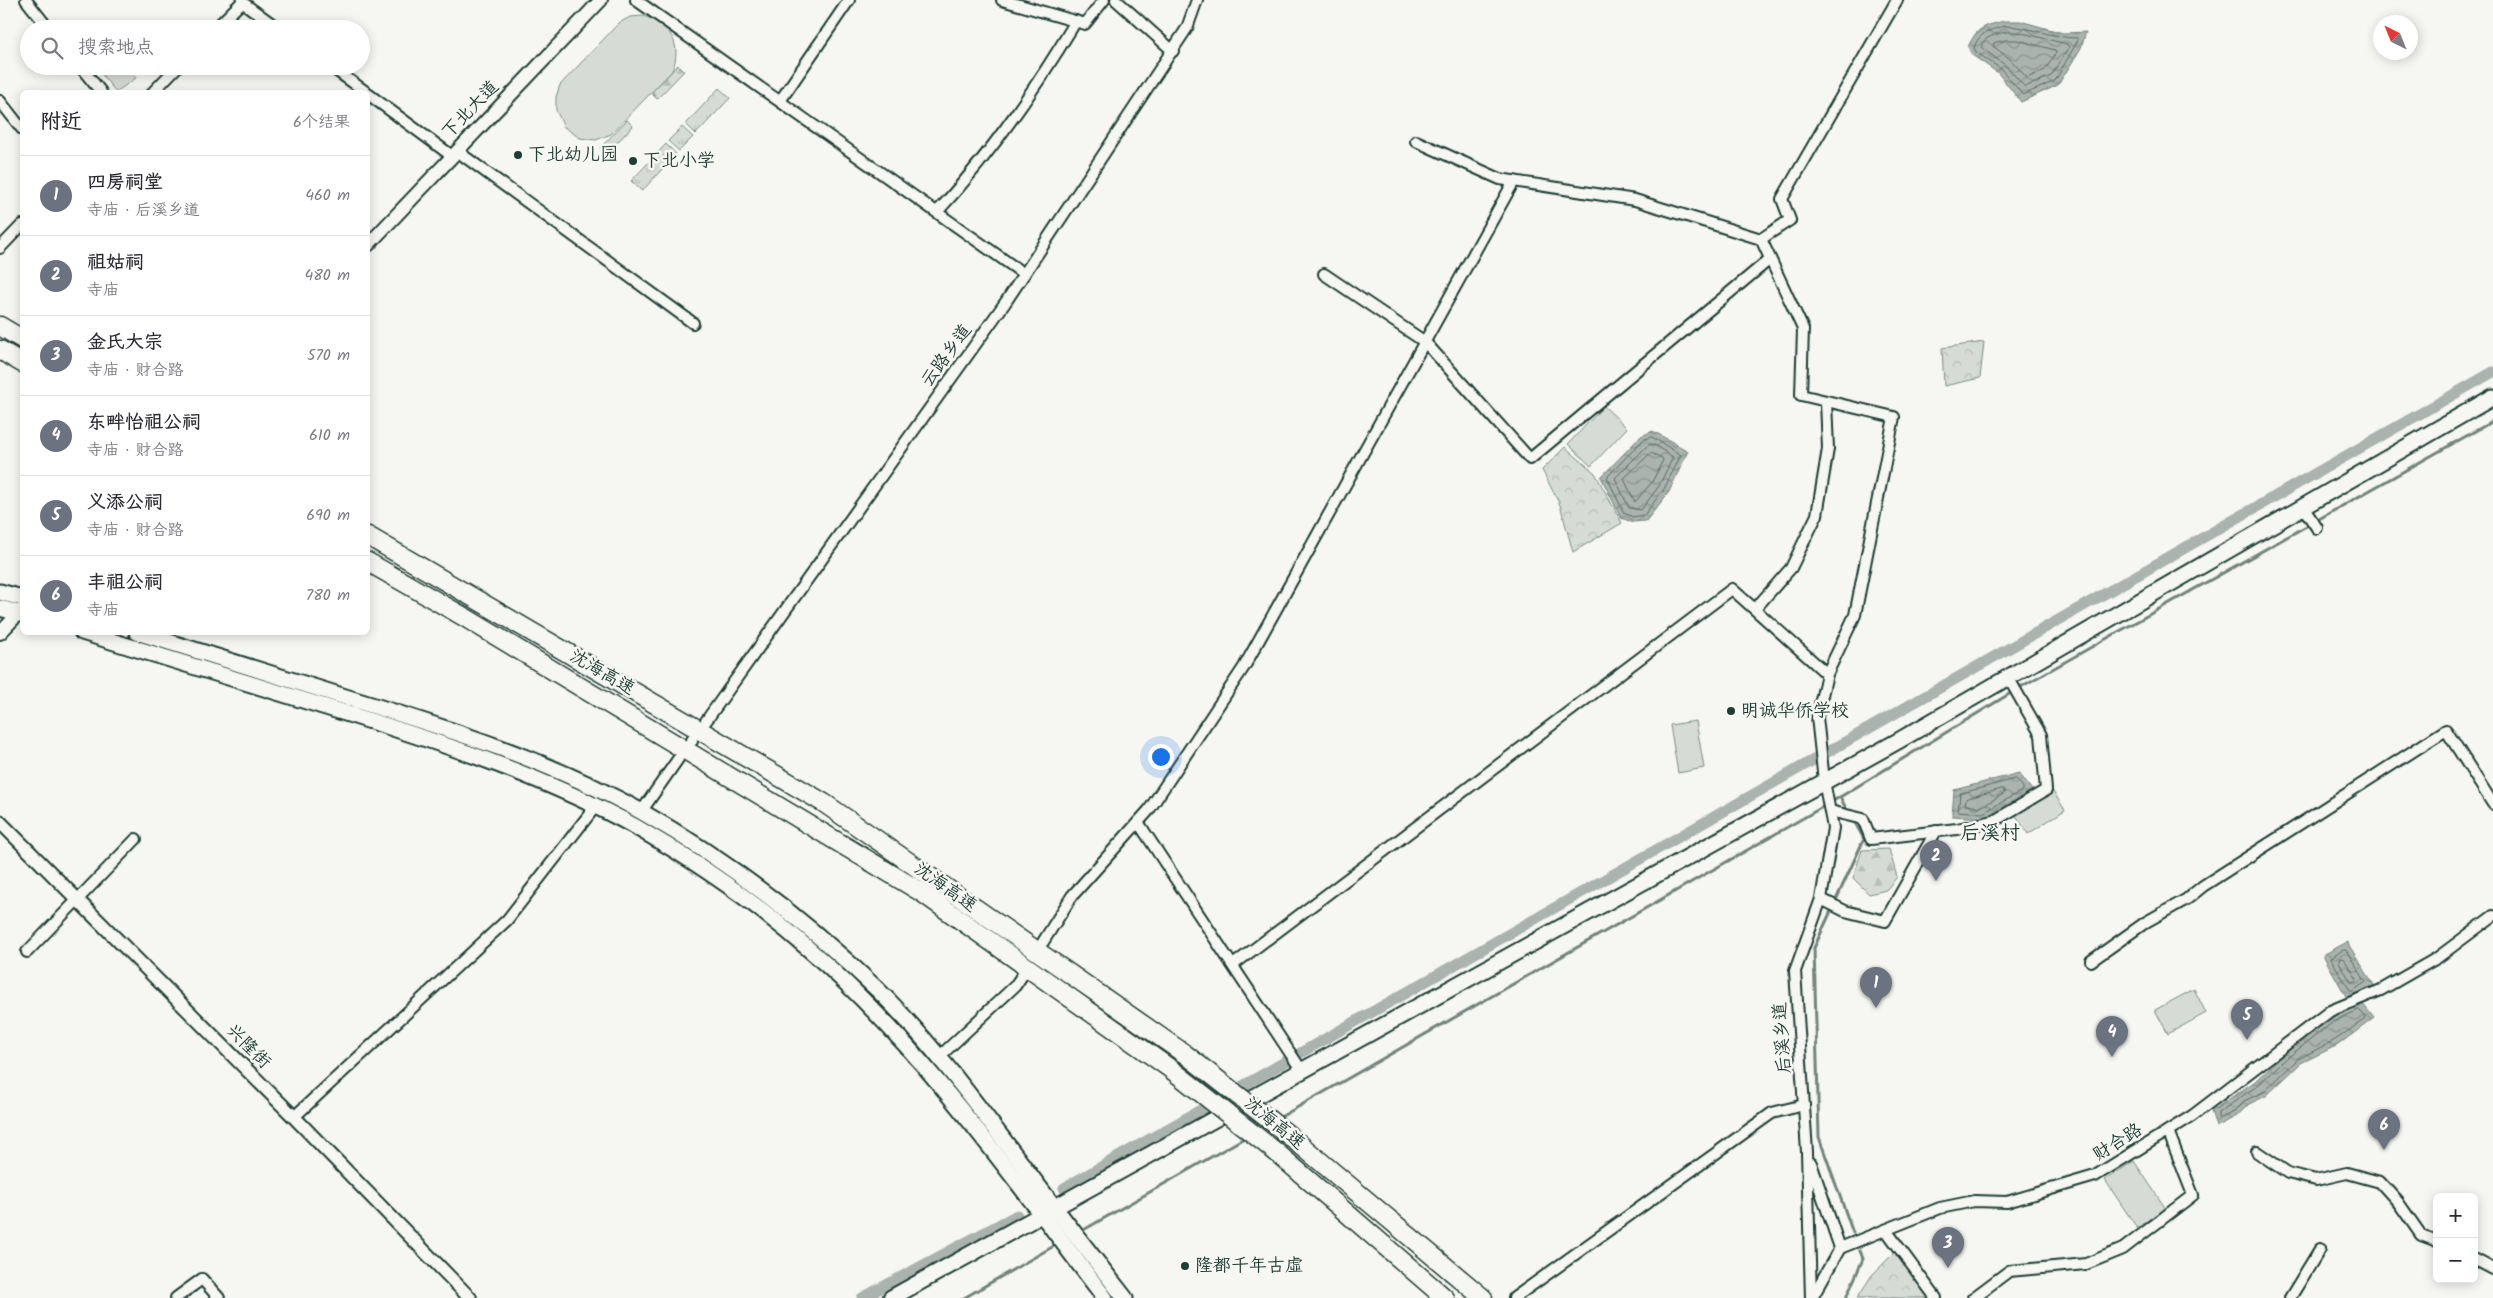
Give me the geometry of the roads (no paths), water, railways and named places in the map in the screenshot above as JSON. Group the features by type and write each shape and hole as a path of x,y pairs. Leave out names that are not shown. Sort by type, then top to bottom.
{"highway":[{"path":"0,326 20,338"},
{"path":"0,350 20,362"},
{"name":"沈海高速","path":"370,537 824,803 1185,1054 1290,1136 1483,1298"},
{"name":"沈海高速","path":"370,563 466,618 920,892 1172,1070 1276,1152 1445,1298"}],"main road":[{"path":"891,1298 1302,1070 1825,786 2306,511 2493,397"},
{"path":"0,592 20,607"},
{"path":"0,608 20,609"},
{"path":"92,635 424,738 517,772 636,827 702,869 759,909 811,951 922,1061 1069,1238 1125,1298"},
{"path":"147,635 415,718 507,750 575,779 641,812 698,846 765,893 814,933 884,996 939,1057 1048,1211"},
{"path":"1069,1238 1105,1298"}],"street":[{"path":"26,0 42,20"},
{"path":"223,20 241,0 267,20"},
{"name":"下北大道","path":"370,243 601,0"},
{"path":"636,0 1024,274"},
{"path":"780,101 849,0"},
{"path":"1002,0 1085,24 1104,0"},
{"path":"1116,0 1172,51"},
{"name":"云路乡道","path":"706,721 1024,274 1187,28 1198,0"},
{"path":"1761,239 1790,220 1782,198 1897,0"},
{"path":"937,212 957,191 1045,72 1076,21"},
{"path":"87,75 99,90"},
{"path":"155,90 169,75"},
{"path":"342,75 363,90"},
{"path":"370,95 694,323"},
{"path":"0,101 20,126"},
{"path":"1416,141 1500,179 1635,200 1761,239 1803,330 1801,395 1826,401 1828,449 1817,515 1791,568 1755,609"},
{"path":"1043,942 1072,896 1149,810 1244,667 1514,181"},
{"path":"0,248 20,228"},
{"path":"1324,274 1425,342 1530,459 1770,259"},
{"name":"后溪乡道","path":"1812,1298 1807,1152 1795,971 1829,903 1833,828 1825,786 1817,717 1827,674 1835,662 1855,615 1894,417 1826,401"},
{"path":"2306,511 2317,528"},
{"path":"1233,965 1732,589 1827,674"},
{"path":"0,633 20,611"},
{"path":"1830,810 1864,820 1871,839 1994,821 2046,790 2041,735 2010,680"},
{"path":"2091,961 2146,922 2187,899 2203,886 2446,730 2493,804"},
{"path":"641,812 678,760"},
{"path":"294,1117 507,920 596,807"},
{"name":"兴隆街","path":"0,822 294,1117 470,1298"},
{"path":"1138,822 1302,1070"},
{"path":"1829,903 1886,921 1936,831"},
{"path":"28,952 136,839"},
{"name":"财合路","path":"1840,1248 1940,1208 1974,1201 2007,1202 2095,1176 2192,1116 2330,1011 2381,990 2437,958 2493,916"},
{"path":"939,1057 1015,986 1021,977"},
{"path":"1514,1298 1772,1113 1804,1105"},
{"path":"1973,1298 2009,1271 2086,1264 2123,1250 2193,1195 2168,1131"},
{"path":"1807,1152 1840,1248 1812,1298"},
{"path":"2257,1152 2288,1173 2307,1178 2316,1180 2347,1173 2380,1182 2398,1202 2421,1235 2433,1240"},
{"path":"1886,1230 1936,1298"},
{"path":"2290,1298 2320,1249"},
{"path":"2478,1261 2493,1269"},
{"path":"176,1298 202,1279 219,1298"}],"water":[{"path":"2004,21 2020,21 2063,33 2086,32 2081,48 2058,85 2021,102 1998,73 1972,55 1968,47 1978,31 1986,26"},
{"path":"1653,431 1688,451 1669,492 1646,521 1632,522 1621,518 1601,477 1641,436"},
{"path":"2019,773 2032,790 1984,818 1952,816 1954,790"},
{"path":"2347,942 2374,985 2348,1000 2323,955"},
{"path":"2362,1003 2374,1018 2338,1045 2301,1063 2266,1096 2249,1104 2237,1116 2216,1127 2211,1111 2254,1082 2278,1059 2330,1017"}],"waterway":[{"path":"1064,1188 2493,372"},
{"path":"1277,1119 1840,797 2024,685 2493,421"},
{"path":"1840,797 1848,812"},
{"path":"1853,819 1864,839 1814,948 1819,1137 1853,1233"},
{"path":"1080,1232 1246,1137"},
{"path":"862,1298 1017,1215"},
{"path":"964,1298 1059,1243"},
{"path":"1846,1298 1863,1259 1860,1250"}],"place":[{"name":"下北幼儿园","path":"518,155"},
{"name":"下北小学","path":"633,161"},
{"name":"明诚华侨学校","path":"1731,711"},
{"name":"祖姑祠","path":"1936,881"},
{"name":"四房祠堂","path":"1876,1008"},
{"name":"义添公祠","path":"2247,1040"},
{"name":"东畔怡祖公祠","path":"2112,1057"},
{"name":"丰祖公祠","path":"2384,1150"},
{"name":"隆都千年古虚","path":"1185,1266"},
{"name":"金氏大宗","path":"1948,1268"}],"district":[{"name":"后溪村","path":"1990,834"}]}
